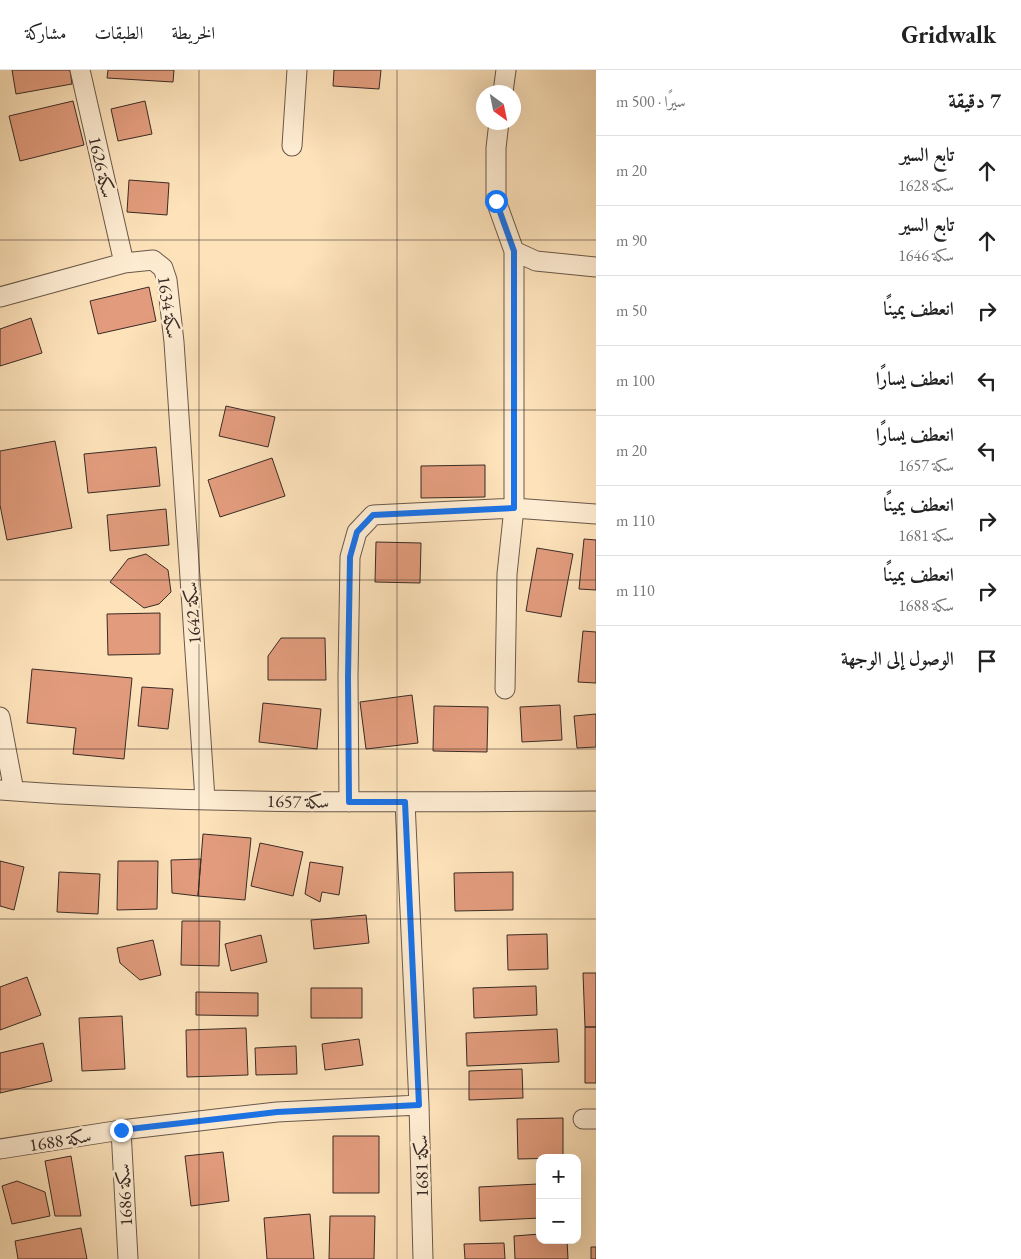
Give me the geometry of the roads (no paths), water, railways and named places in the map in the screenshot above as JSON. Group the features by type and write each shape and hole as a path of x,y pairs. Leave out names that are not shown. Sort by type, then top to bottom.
{"street":[{"name":"سكة 1626","path":"80,70 124,263"},
{"path":"292,146 297,70"},
{"path":"504,85 506,70"},
{"path":"498,130 496,148 496,201 514,251 514,508 507,574 505,689"},
{"path":"514,251 536,261 596,267"},
{"name":"سكة 1634","path":"1,291 124,263 153,260 163,268 167,280 180,426"},
{"name":"سكة 1642","path":"180,426 205,799"},
{"path":"349,802 348,677 350,557 357,532 373,515 514,508 596,514"},
{"path":"0,717 7,790"},
{"name":"سكة 1657","path":"7,790 126,798 349,802 596,801"},
{"name":"سكة 1681","path":"405,802 419,1105 423,1259"},
{"name":"سكة 1688","path":"0,1149 121,1130 277,1112 419,1105"},
{"name":"سكة 1686","path":"121,1130 128,1259"}]}
